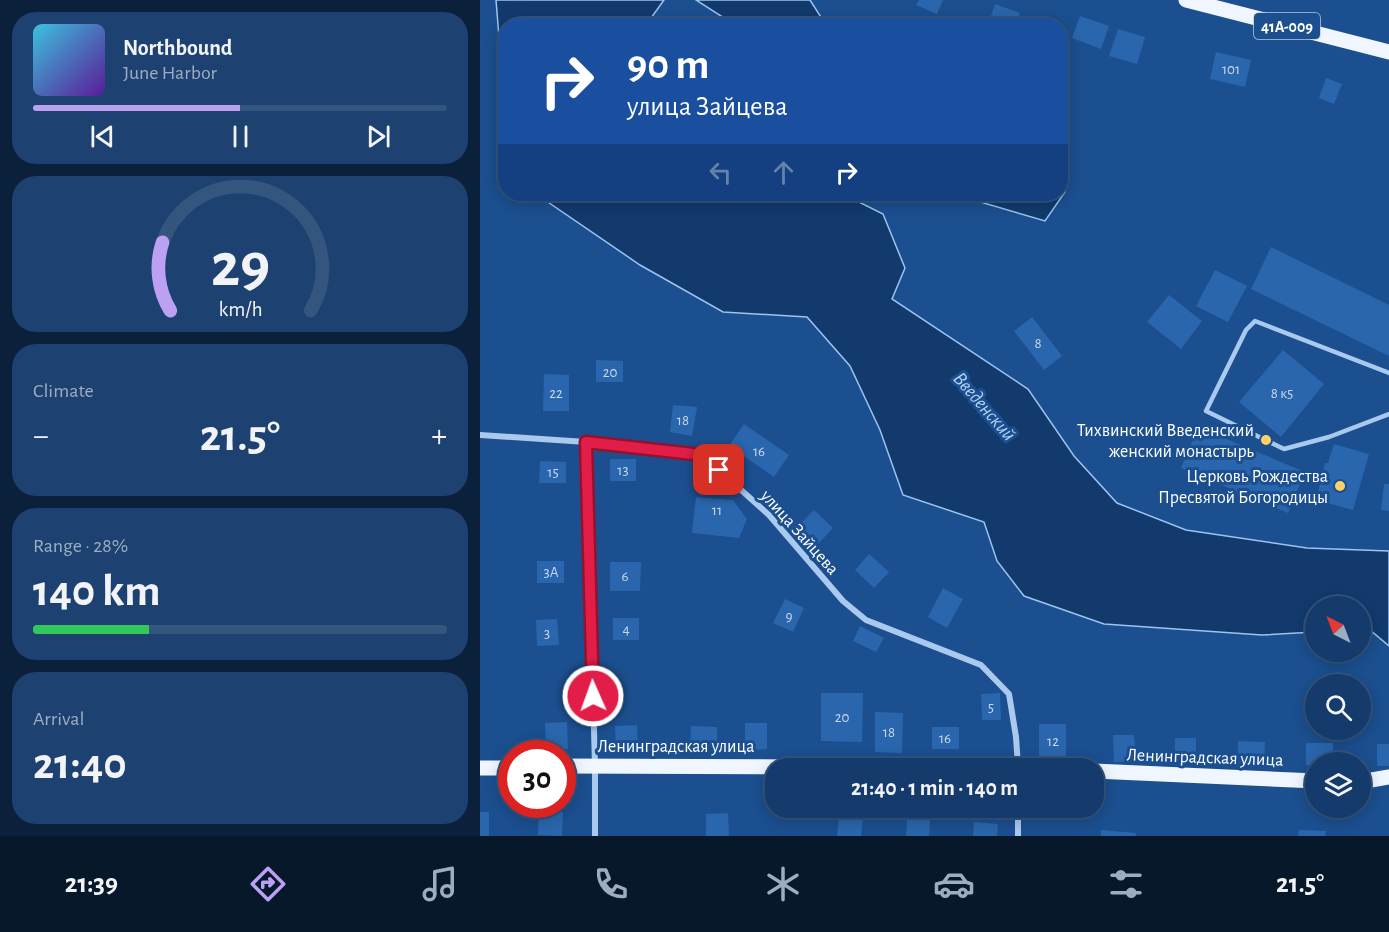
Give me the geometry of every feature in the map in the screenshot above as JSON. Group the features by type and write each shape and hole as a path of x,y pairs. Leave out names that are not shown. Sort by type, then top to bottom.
{"main road":[{"name":"41А-009","path":"1186,0 1389,52"},
{"name":"Ленинградская улица","path":"576,766 765,766"},
{"path":"480,768 498,768"},
{"name":"Ленинградская улица","path":"1104,771 1305,781"},
{"path":"1371,780 1389,777"}],"street":[{"name":"улица Зайцева","path":"480,435 586,442 702,455 769,515 843,601 866,620 981,666 1009,694 1017,758"},
{"path":"586,442 596,766 595,836"},
{"path":"1018,818 1018,836"}],"lane":[{"path":"1389,373 1255,321 1246,330 1206,411 1284,449 1329,437 1389,414"}],"water":[{"path":"496,0 664,0 651,18 498,18 498,25"},
{"path":"696,0 810,0 822,18 724,18"},
{"name":"Введенский","path":"546,201 857,201 883,214 905,268 892,299 1028,389 1074,456 1117,503 1186,530 1307,548 1389,551 1389,646 1371,631 1371,596 1305,596 1305,633 1262,635 1104,624 1024,596 997,561 984,522 903,495 880,430 850,366 807,317 723,312 640,265"},
{"path":"977,201 1059,201 1045,221"}],"building":[{"path":"919,0 943,0 937,14 916,5"},
{"path":"995,4 1020,13 1018,18 990,18"},
{"path":"1080,16 1109,26 1101,49 1072,38"},
{"path":"1118,29 1145,37 1137,64 1109,56"},
{"path":"1216,52 1251,60 1245,87 1210,79"},
{"path":"1326,78 1342,84 1334,104 1319,98"},
{"path":"1271,247 1389,305 1389,356 1251,289"},
{"path":"1215,270 1247,286 1228,322 1196,306"},
{"path":"1169,295 1202,321 1181,349 1147,322"},
{"path":"1032,317 1062,356 1044,370 1014,331"},
{"path":"1283,350 1324,384 1281,437 1239,402"},
{"path":"596,360 623,361 623,382 596,382"},
{"path":"544,374 569,375 569,411 543,411"},
{"path":"673,405 697,407 692,436 670,432"},
{"path":"744,424 789,455 774,477 729,446"},
{"path":"1198,427 1305,472 1288,513 1181,468"},
{"name":"Церковь Рождества Пресвятой Богородицы","path":"1334,444 1369,454 1353,510 1316,500 1325,463 1328,463"},
{"path":"610,459 636,459 636,481 610,481"},
{"path":"540,461 566,462 566,483 539,483"},
{"path":"1384,484 1389,484 1389,511 1381,510"},
{"path":"696,497 733,500 747,519 739,538 692,533"},
{"path":"814,510 833,528 818,544 799,525"},
{"path":"869,554 889,572 874,588 855,570"},
{"path":"537,561 564,561 564,583 537,583"},
{"path":"610,562 641,562 640,591 610,591"},
{"path":"943,588 963,599 947,628 928,617"},
{"path":"785,599 804,608 793,632 773,623"},
{"path":"613,618 639,618 639,640 613,640"},
{"path":"557,619 559,645 537,646 536,620"},
{"path":"860,626 884,638 876,652 853,641"},
{"path":"821,693 863,693 862,742 821,741"},
{"path":"1000,693 1001,720 982,720 981,694"},
{"path":"875,712 903,713 902,753 875,752"},
{"path":"567,722 568,740 546,740 545,723"},
{"path":"745,723 767,723 767,749 745,750"},
{"path":"1039,724 1066,724 1066,758 1039,758"},
{"path":"637,725 638,751 616,752 615,726"},
{"path":"691,726 717,727 717,748 690,748"},
{"path":"932,727 959,727 959,749 932,749"},
{"path":"1113,735 1134,735 1136,761 1114,762"},
{"path":"1175,738 1196,738 1196,764 1175,765"},
{"path":"1238,741 1265,742 1264,763 1238,763"},
{"path":"1306,743 1333,743 1333,752 1306,752"},
{"path":"1377,744 1389,744 1389,766 1377,766"},
{"path":"480,812 489,812 489,836 480,836"},
{"path":"728,813 729,836 706,836 706,814"},
{"path":"539,818 563,818 562,836 538,835"},
{"path":"839,818 863,819 861,836 837,836"},
{"path":"907,819 930,820 929,836 906,836"},
{"path":"974,822 998,824 997,836 973,836"},
{"path":"1101,830 1136,833 1136,836 1101,836"},
{"path":"1299,830 1326,831 1325,836 1298,836"}],"place":[{"name":"Тихвинский Введенский женский монастырь","path":"1266,440"},
{"name":"Церковь Рождества Пресвятой Богородицы","path":"1340,486"}],"route":[{"path":"593,696 586,442 702,455 719,470"}]}
